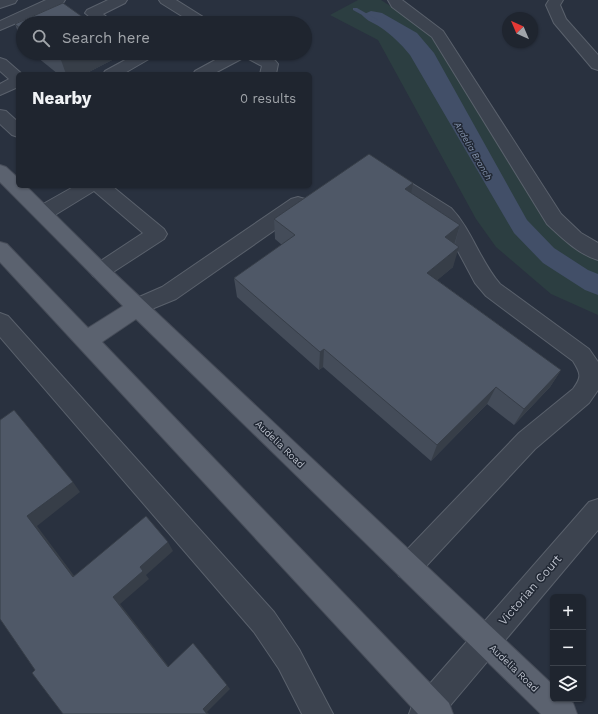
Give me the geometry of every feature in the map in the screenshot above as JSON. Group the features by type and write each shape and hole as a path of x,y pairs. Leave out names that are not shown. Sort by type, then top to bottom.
{"main road":[{"name":"Audelia Road","path":"0,171 16,187"},
{"name":"Audelia Road","path":"17,188 137,307 562,714"},
{"path":"0,249 88,340 431,712"},
{"path":"88,340 137,307"}],"street":[{"path":"0,4 10,0"},
{"path":"22,16 58,0"},
{"path":"97,16 92,12 120,0"},
{"path":"166,0 191,16"},
{"path":"395,0 397,4 438,34 554,219 574,238 598,253"},
{"path":"556,0 553,4 559,20 598,65"},
{"path":"0,26 16,19"},
{"path":"115,72 136,60"},
{"path":"205,72 227,60"},
{"path":"263,60 270,64 268,72"},
{"path":"0,63 16,78"},
{"path":"0,90 16,81"},
{"path":"368,164 444,213 458,231 488,285 581,355 591,370 590,383 581,396 527,441 408,567"},
{"path":"43,213 87,188"},
{"path":"90,188 157,234 100,271"},
{"path":"137,307 169,293 311,195"},
{"path":"0,322 264,622 289,659 318,714"},
{"name":"Victorian Court","path":"431,712 486,641 598,511"}],"shaded area":[{"path":"358,0 381,0 423,27 443,48 544,215 598,258 598,315 551,294 496,247 476,219 378,40 330,15"}],"water":[{"path":"371,11 382,13 417,33 434,53 527,220 554,248 588,270 598,274 598,295 585,290 543,263 514,233 410,55 400,43 388,33 362,15"}],"building":[{"path":"63,3 81,16 33,16"},
{"path":"369,154 413,183 405,189 460,225 445,237 459,247 427,273 561,370 524,409 496,387 437,445 324,349 320,352 234,278 295,235 274,219"},
{"path":"14,410 73,482 27,516 73,577 146,516 168,542 140,567 143,571 113,597 168,667 193,643 227,685 203,709 207,714 63,714 32,673 35,670 0,619 0,420"}],"waterway":[{"name":"Audelia Branch","path":"355,9 375,20"}]}
